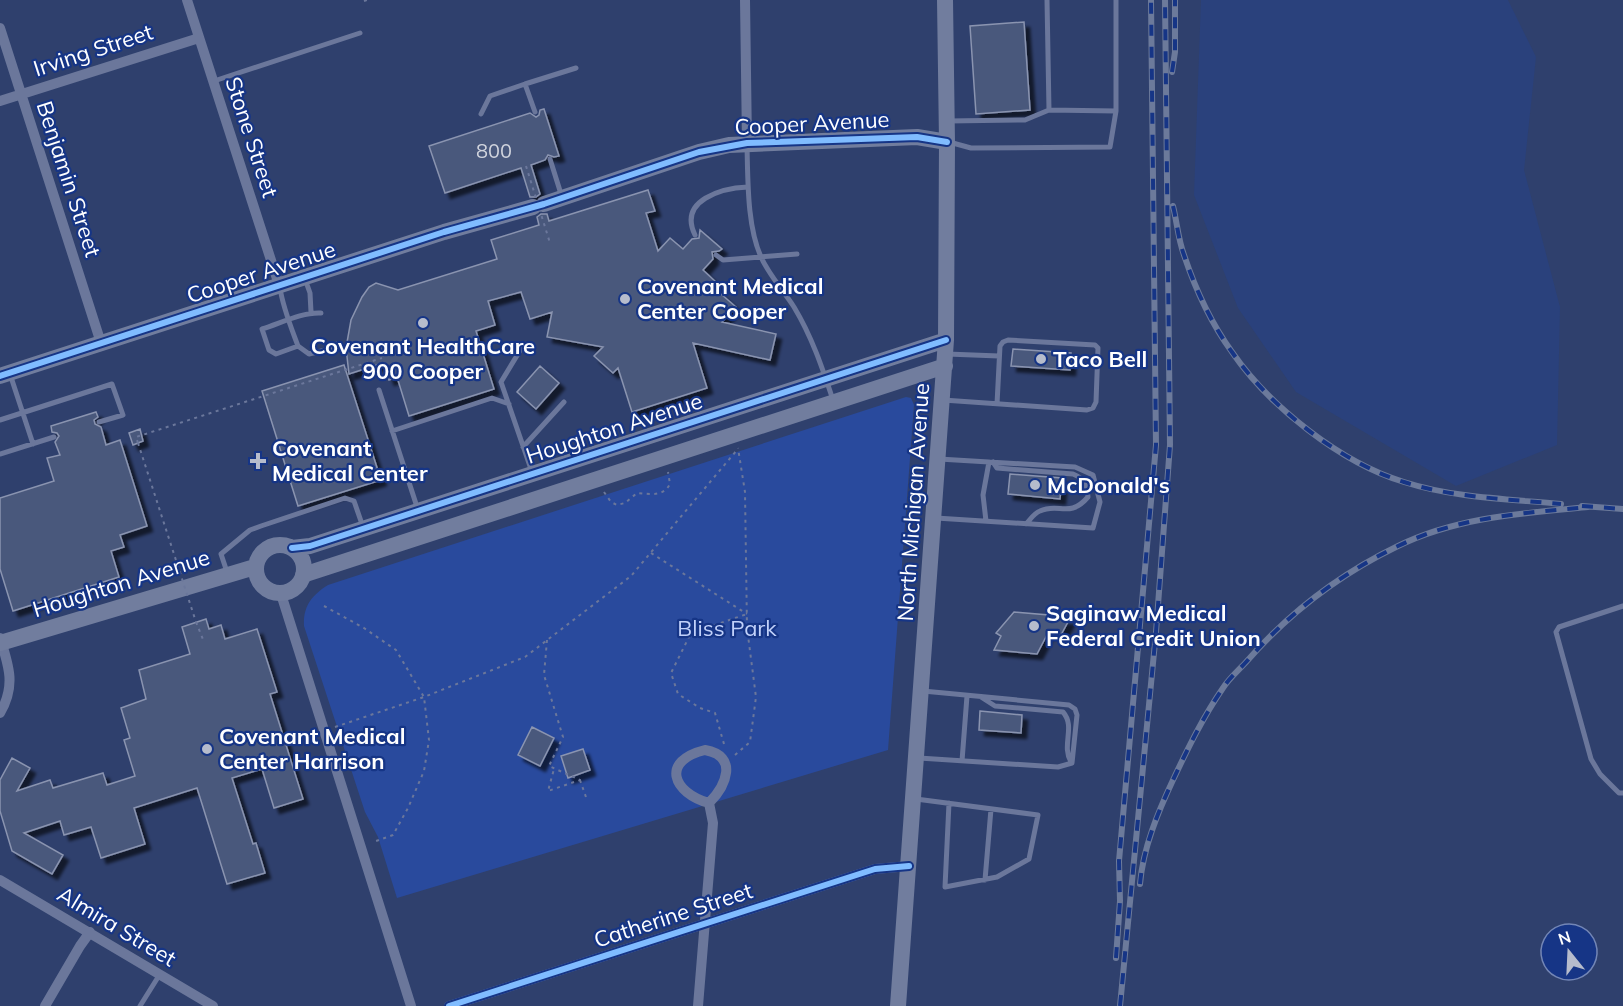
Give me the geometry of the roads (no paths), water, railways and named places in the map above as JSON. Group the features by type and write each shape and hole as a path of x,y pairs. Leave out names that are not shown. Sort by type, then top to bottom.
{"street":[{"name":"Stone Street","path":"187,0 279,285"},
{"path":"745,0 747,143"},
{"name":"North Michigan Avenue","path":"898,1006 945,353 947,122 945,0"},
{"name":"Benjamin Street","path":"0,28 101,343"},
{"name":"Irving Street","path":"0,101 199,38"},
{"name":"Cooper Avenue","path":"5,374 444,232 562,198 699,152 747,143 917,136 947,142"},
{"name":"Houghton Avenue","path":"292,548 310,546 364,529 826,378 945,353"},
{"name":"Houghton Avenue","path":"303,575 833,402 945,353"},
{"path":"283,544 300,555 304,564 303,575 292,590 281,594 266,589 258,578 255,562 264,550 283,544"},
{"name":"Houghton Avenue","path":"1,641 255,567"},
{"path":"281,594 411,1006"},
{"path":"0,712 5,704 9,688 10,671 1,641"},
{"path":"705,750 720,756 727,774 720,793 709,803 697,800 681,788 676,772 679,762 686,756 705,750"},
{"path":"698,1006 713,823 709,803"},
{"name":"Catherine Street","path":"449,1006 875,869 909,866"},
{"name":"Almira Street","path":"0,880 213,1006"},
{"path":"45,1006 90,932"}],"lane":[{"path":"1047,0 1048,110"},
{"path":"947,142 971,148 1110,147 1116,111 1116,0"},
{"path":"213,81 360,33"},
{"path":"481,114 490,96 576,68"},
{"path":"525,84 535,112"},
{"path":"947,122 1025,120 1048,110 1116,111"},
{"path":"747,143 748,187 760,257 816,347 833,402"},
{"path":"550,159 562,198"},
{"path":"695,235 692,229 692,219 700,202 712,194 733,188 748,187"},
{"path":"716,255 723,260 797,254"},
{"path":"304,277 310,292 311,312"},
{"path":"279,285 282,301 298,346 309,354 330,349 337,344"},
{"path":"298,346 276,354 269,350 262,329 311,312 321,314"},
{"path":"942,399 997,404 1087,410 1093,408 1096,402 1099,351 1095,345 1008,340 1003,342 999,356 997,404"},
{"path":"524,344 501,382 532,474"},
{"path":"945,353 999,356"},
{"path":"5,374 23,413 33,444"},
{"path":"0,420 112,384 123,415 99,422"},
{"path":"379,390 419,511"},
{"path":"392,431 492,398 509,404"},
{"path":"523,447 564,402"},
{"path":"0,454 54,437"},
{"path":"934,518 1093,528 1100,502 1093,475 1075,467 938,459"},
{"path":"986,521 983,495 991,462"},
{"path":"991,462 997,468 1073,474 1081,477 1086,483 1088,497 1081,504 1072,510 1037,512 1026,524"},
{"path":"228,574 221,554 250,530 345,498 354,501 364,529"},
{"path":"1623,606 1559,627 1556,632 1591,759 1600,774 1619,793 1623,793"},
{"path":"922,691 1069,705 1075,709 1077,715 1072,764"},
{"path":"962,761 967,696"},
{"path":"980,697 995,706 1063,712 1068,718 1069,725 1066,754 1072,764"},
{"path":"917,758 1058,767 1072,764"},
{"path":"914,799 949,803 1038,815 1029,859 997,877 945,887 949,803"},
{"path":"985,880 991,809"},
{"path":"140,1006 160,974"}],"railway":[{"path":"1116,958 1120,901 1119,861 1156,445 1151,0"},
{"path":"1120,1006 1156,632 1170,445 1165,0"},
{"path":"1172,72 1175,52 1175,0"},
{"path":"1173,206 1180,243 1188,267 1198,293 1217,329 1247,372 1286,412 1308,430 1356,461 1404,482 1462,495 1561,504"},
{"path":"1582,506 1623,509"},
{"path":"1140,884 1144,857 1157,817 1184,756 1209,710 1231,677 1298,611 1356,569 1420,536 1467,522 1588,507"}],"place":[{"name":"Covenant Medical Center Cooper","path":"625,299"},
{"name":"Covenant HealthCare 900 Cooper","path":"423,323"},
{"name":"Taco Bell","path":"1041,359"},
{"name":"Covenant Medical Center","path":"258,461"},
{"name":"McDonald's","path":"1035,485"},
{"name":"Saginaw Medical Federal Credit Union","path":"1034,626"},
{"name":"Covenant Medical Center Harrison","path":"207,749"}],"park label":[{"name":"Bliss Park","path":"727,628"}]}
